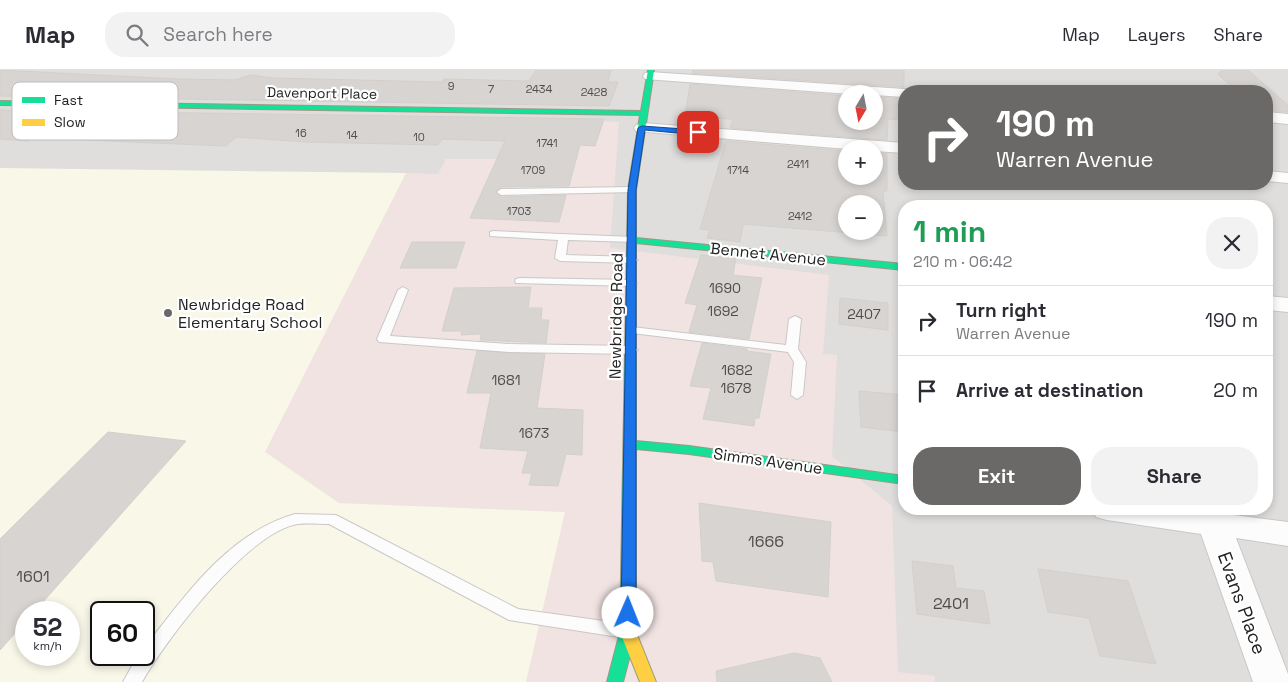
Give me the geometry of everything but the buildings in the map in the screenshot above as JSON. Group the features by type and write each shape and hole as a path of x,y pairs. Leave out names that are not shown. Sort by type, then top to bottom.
{"street":[{"path":"651,73 898,93"},
{"name":"Newbridge Road","path":"615,682 628,632 633,260 632,190 651,73"},
{"name":"Davenport Place","path":"178,108 642,121"},
{"path":"1273,118 1288,119"},
{"path":"642,121 898,147"},
{"path":"1273,177 1288,178"},
{"name":"Bennet Avenue","path":"633,240 898,266"},
{"path":"1273,304 1288,305"},
{"name":"Simms Avenue","path":"631,445 689,450 898,479"},
{"path":"1150,515 1288,534"},
{"name":"Evans Place","path":"1214,524 1272,682"},
{"path":"628,632 648,682"}],"lane":[{"path":"501,192 632,190"},
{"path":"493,234 633,240"},
{"path":"563,237 560,258 633,260"},
{"path":"520,281 632,284"},
{"path":"403,290 383,339 509,348 632,350"},
{"path":"795,319 792,349 800,362 797,395"},
{"path":"632,330 792,349"},
{"path":"132,682 145,660 201,588 257,536 295,519 331,519 515,615 628,632"}],"shaded area":[{"path":"0,70 1288,70 1288,682 0,682"},
{"path":"520,118 619,122 610,248 829,275 823,354 837,355 832,456 892,506 898,672 935,676 935,682 526,682 564,512 339,503 264,452 406,173 438,174 446,159 499,159"},
{"name":"Newbridge Road Elementary School","path":"0,168 406,173 265,452 339,503 565,512 526,682 0,682"}],"traffic: fast":[{"path":"615,682 628,632 632,190 651,70"},
{"path":"0,103 12,103"},
{"path":"178,106 643,113"},
{"path":"633,240 898,266"},
{"path":"631,445 689,450 898,479"}],"traffic: slow":[{"path":"628,632 648,682"}],"place":[{"name":"Newbridge Road Elementary School","path":"168,313"}],"route":[{"path":"628,613 631,464 632,190 642,128 698,132"}]}
